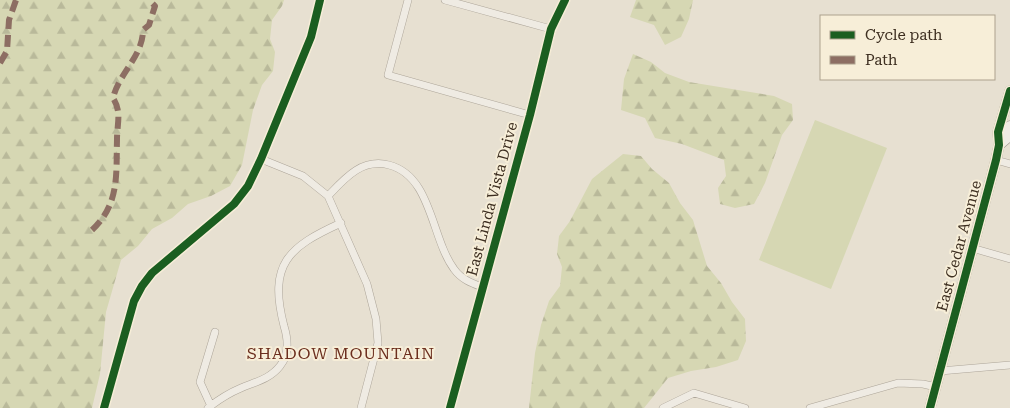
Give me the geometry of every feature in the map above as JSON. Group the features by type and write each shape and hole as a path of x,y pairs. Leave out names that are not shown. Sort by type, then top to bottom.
{"main road":[{"name":"East Cedar Avenue","path":"930,408 1000,145 998,132 1010,91"},
{"name":"East Cedar Avenue","path":"1000,145 1006,139 1010,126"}],"street":[{"path":"104,408 134,301 152,273 234,204 248,186 311,37 320,0"},
{"path":"408,0 388,75 530,115"},
{"path":"445,0 551,30"},
{"name":"East Linda Vista Drive","path":"450,408 530,115 551,30 565,0"},
{"path":"261,159 303,176 328,196 367,284 378,331 378,343 361,408"},
{"path":"996,160 1010,164"},
{"path":"328,196 347,176 366,165 384,164 403,171 412,177 419,188 445,252 454,269 468,281 482,287"},
{"path":"214,332 200,382 209,407 225,396 272,375 282,365 287,351 287,335 278,296 282,270 289,257 300,245 312,236 341,222"},
{"path":"972,248 1010,259"},
{"path":"940,371 1010,366"},
{"path":"810,408 898,383 917,383 936,387"},
{"path":"664,408 694,393 745,408"}],"green space":[{"path":"0,0 284,0 272,20 270,39 275,52 273,71 262,85 253,110 242,165 230,186 211,196 188,204 172,218 152,229 138,246 121,260 106,312 100,374 92,408 0,408"},
{"path":"636,0 693,0 689,19 681,37 665,45 654,25 630,17"},
{"path":"633,54 651,62 665,73 689,82 774,96 792,104 793,120 782,135 765,183 754,204 735,208 720,204 718,188 726,176 724,160 682,144 655,138 645,118 621,110 624,79"},
{"path":"815,120 887,148 831,289 759,260"},
{"path":"623,154 641,156 652,169 669,183 680,203 693,220 707,266 745,319 746,341 738,360 668,378 644,408 529,408 535,353 541,325 549,301 560,286 562,267 557,254 559,236 570,221 592,179"}],"marked path":[{"path":"0,63 7,51 9,20 16,0"},
{"path":"92,230 108,210 115,188 118,118 116,103 113,98 120,80 139,48 143,30 149,25 155,6 149,0"}],"cycle path":[{"path":"104,408 134,301 152,273 234,204 248,186 311,37 320,0"},
{"path":"450,408 530,115 551,29 565,0"},
{"path":"930,408 996,160 999,145 998,132 1010,91"}],"district":[{"name":"SHADOW MOUNTAIN","path":"341,353"}]}
